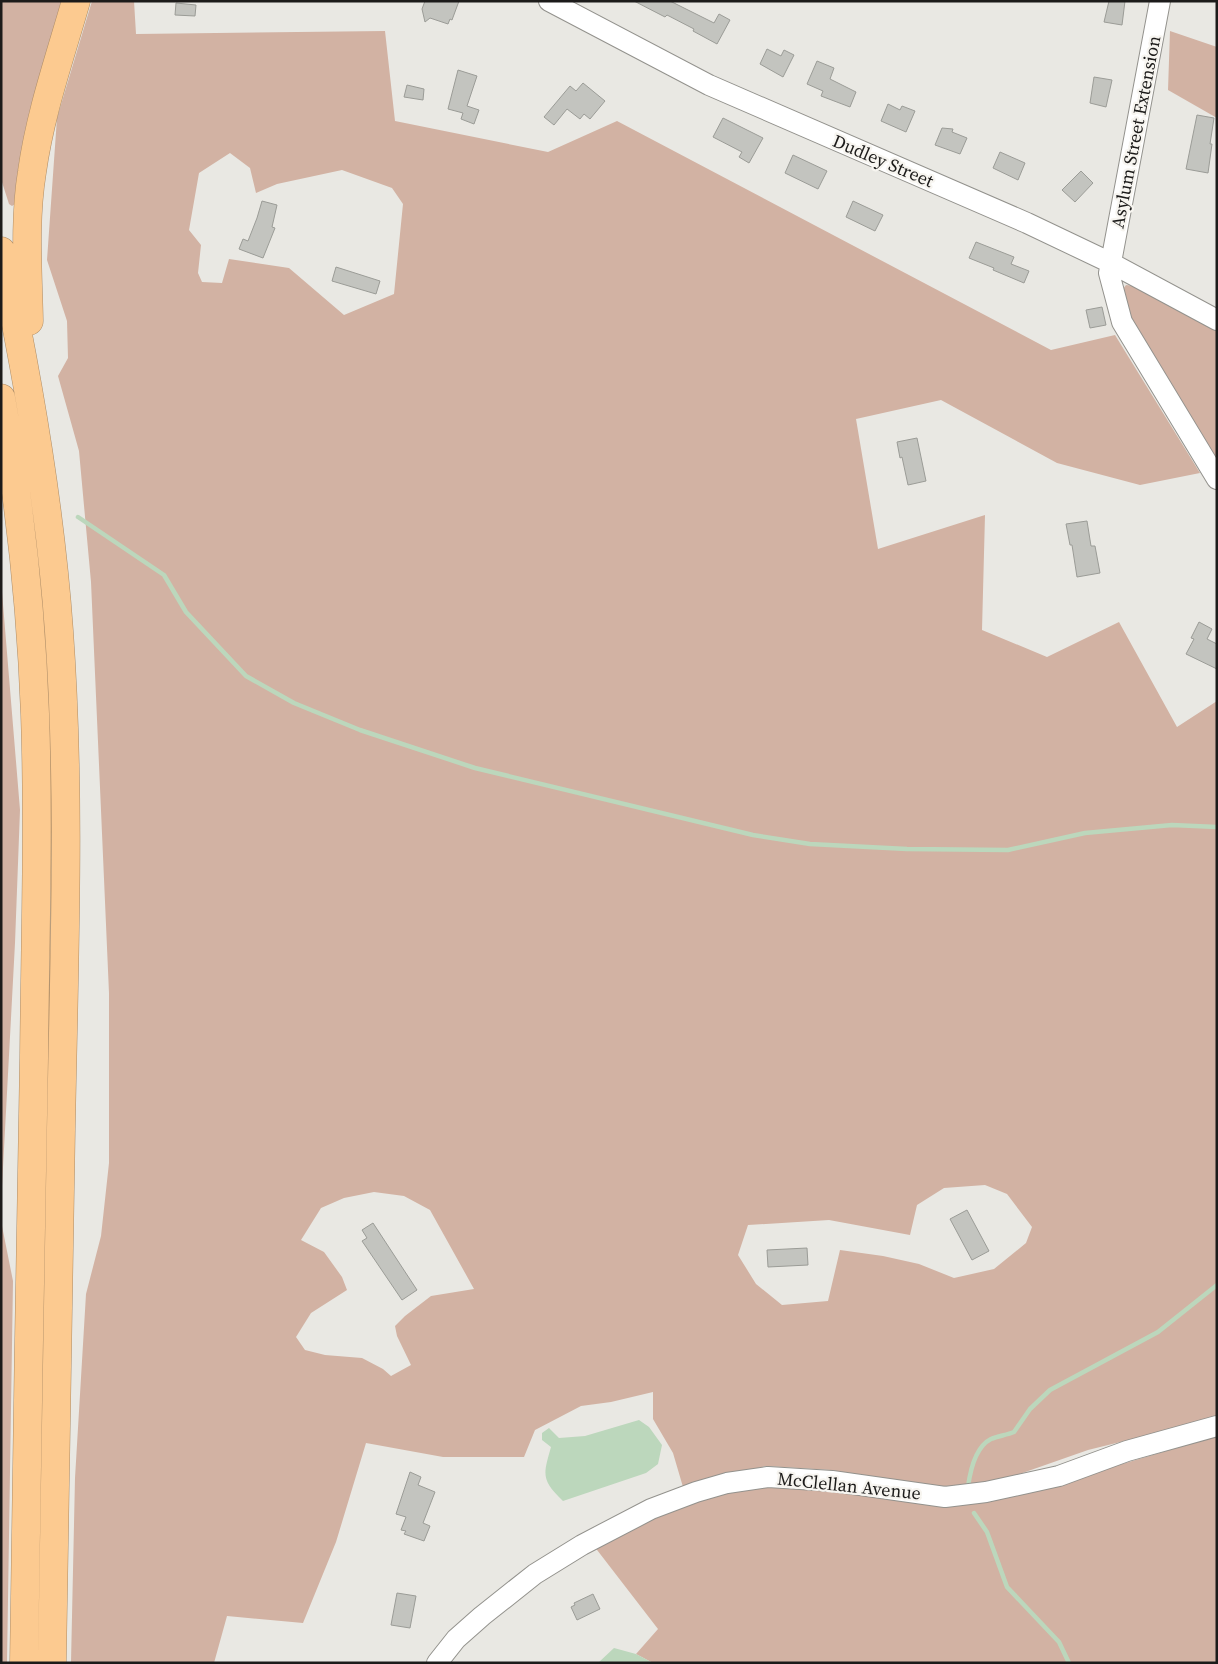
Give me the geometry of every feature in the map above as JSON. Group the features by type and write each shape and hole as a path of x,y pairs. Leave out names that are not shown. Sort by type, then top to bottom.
{"highway":[{"path":"30,392 27,238 32,172 48,100 76,1"},
{"path":"1,251 30,392 41,464 53,565 60,647 65,756 65,901 52,1663"},
{"path":"1,398 20,528 32,664 37,812 24,1663"},
{"path":"1,453 20,528"}],"street":[{"name":"Dudley Street","path":"549,1 709,85 1027,223 1111,263 1217,320"},
{"name":"Asylum Street Extension","path":"1160,1 1109,273 1122,322 1217,479"},
{"name":"McClellan Avenue","path":"438,1663 456,1639 536,1574 582,1545 643,1514 696,1492 727,1483 768,1477 832,1481 945,1497 986,1492 1059,1476 1127,1451 1217,1426"}],"shaded area":[{"path":"1,1 66,1 15,204 12,206 9,204 1,179"},
{"path":"92,1 134,1 136,34 385,31 395,121 548,152 617,121 1051,350 1115,335 1200,473 1140,485 1057,463 941,400 856,419 878,549 985,515 982,630 1047,657 1119,622 1177,727 1217,701 1217,1418 1088,1450 1000,1481 957,1486 921,1486 831,1470 766,1466 683,1487 673,1453 653,1419 653,1392 611,1402 581,1406 535,1430 524,1457 443,1457 366,1443 336,1542 303,1623 227,1616 214,1663 71,1663 75,1478 86,1294 101,1236 109,1163 109,993 91,582 79,451 58,376 68,358 67,321 47,260 57,118","holes":["230,153 250,168 256,193 277,184 342,170 392,188 403,204 394,294 344,315 289,268 229,259 222,283 202,282 198,273 201,245 189,230 199,173","985,1185 1007,1194 1032,1227 1026,1243 994,1269 954,1278 919,1264 883,1256 840,1250 828,1301 782,1305 756,1284 738,1255 748,1225 829,1220 910,1235 917,1205 944,1188","374,1192 404,1196 430,1210 474,1289 431,1296 395,1326 397,1336 411,1365 391,1376 383,1369 362,1358 325,1355 305,1350 296,1337 311,1313 347,1290 342,1277 324,1252 301,1240 321,1208 344,1198"]},
{"path":"1170,31 1217,47 1217,118 1168,90"},
{"path":"1126,285 1158,297 1217,331 1217,463 1131,324 1123,289"},
{"path":"1,580 20,810 1,1205"},
{"path":"1,1221 13,1281 7,1663 1,1663"},
{"path":"639,1420 649,1427 662,1445 658,1464 646,1473 563,1501 551,1488 547,1482 545,1471 551,1447 542,1440 542,1433 549,1428 559,1438 585,1436"},
{"path":"1217,1436 1217,1663 653,1663 636,1654 658,1629 594,1546 681,1507 722,1494 765,1486 1010,1497"},
{"path":"614,1648 636,1654 653,1663 598,1663"}],"building":[{"path":"425,1 459,1 452,20 450,19 448,24 430,18 425,22 422,9"},
{"path":"634,1 670,1 714,23 719,14 730,20 717,44 667,15 665,17"},
{"path":"1109,1 1125,1 1122,25 1104,22"},
{"path":"176,3 196,5 195,16 175,15"},
{"path":"767,49 781,56 784,50 794,55 783,77 760,64"},
{"path":"817,61 834,68 830,79 856,92 850,107 821,96 823,91 807,84"},
{"path":"458,70 477,76 467,106 479,110 474,124 461,119 463,113 448,109"},
{"path":"1094,77 1112,80 1106,107 1090,103"},
{"path":"583,83 605,101 590,119 584,114 580,119 567,109 554,125 544,117 570,86 576,91"},
{"path":"407,85 424,89 423,100 404,97"},
{"path":"888,104 900,110 902,106 915,111 906,132 881,121"},
{"path":"1197,115 1214,118 1208,173 1186,169"},
{"path":"723,118 763,138 749,163 739,157 742,152 713,137"},
{"path":"942,128 953,129 952,132 967,138 960,154 935,145"},
{"path":"1000,152 1025,163 1018,180 993,168"},
{"path":"793,155 827,171 818,189 785,173"},
{"path":"1081,171 1093,183 1075,202 1062,190"},
{"path":"262,201 277,205 272,227 275,228 263,258 239,249 243,239 248,241"},
{"path":"853,201 883,215 875,231 846,217"},
{"path":"976,242 1014,257 1011,264 1029,271 1024,283 969,258"},
{"path":"336,267 380,281 376,294 332,281"},
{"path":"1102,307 1106,325 1090,328 1086,310"},
{"path":"917,438 926,481 908,485 897,442"},
{"path":"1087,521 1091,546 1095,546 1100,573 1077,577 1072,545 1070,545 1066,524"},
{"path":"1199,622 1212,629 1207,639 1217,644 1217,669 1186,654 1194,639 1191,638"},
{"path":"967,1210 989,1251 972,1260 950,1219"},
{"path":"373,1223 417,1290 402,1300 362,1241 367,1238 362,1230"},
{"path":"807,1248 808,1265 768,1267 767,1250"},
{"path":"410,1472 421,1477 418,1485 435,1492 423,1523 430,1526 424,1541 404,1534 406,1531 401,1530 406,1517 396,1514"},
{"path":"397,1593 416,1596 410,1628 391,1625"},
{"path":"593,1594 600,1609 577,1620 571,1607 575,1605 574,1603"}],"waterway":[{"path":"78,517 164,575 186,612 246,676 294,703 360,730 475,768 753,835 810,844 907,849 1008,850 1085,833 1172,825 1217,827"},
{"path":"968,1487 977,1454 985,1443 991,1439 1014,1432 1030,1409 1050,1390 1158,1332 1217,1285"},
{"path":"974,1513 987,1532 1007,1587 1059,1642 1069,1663"}]}
